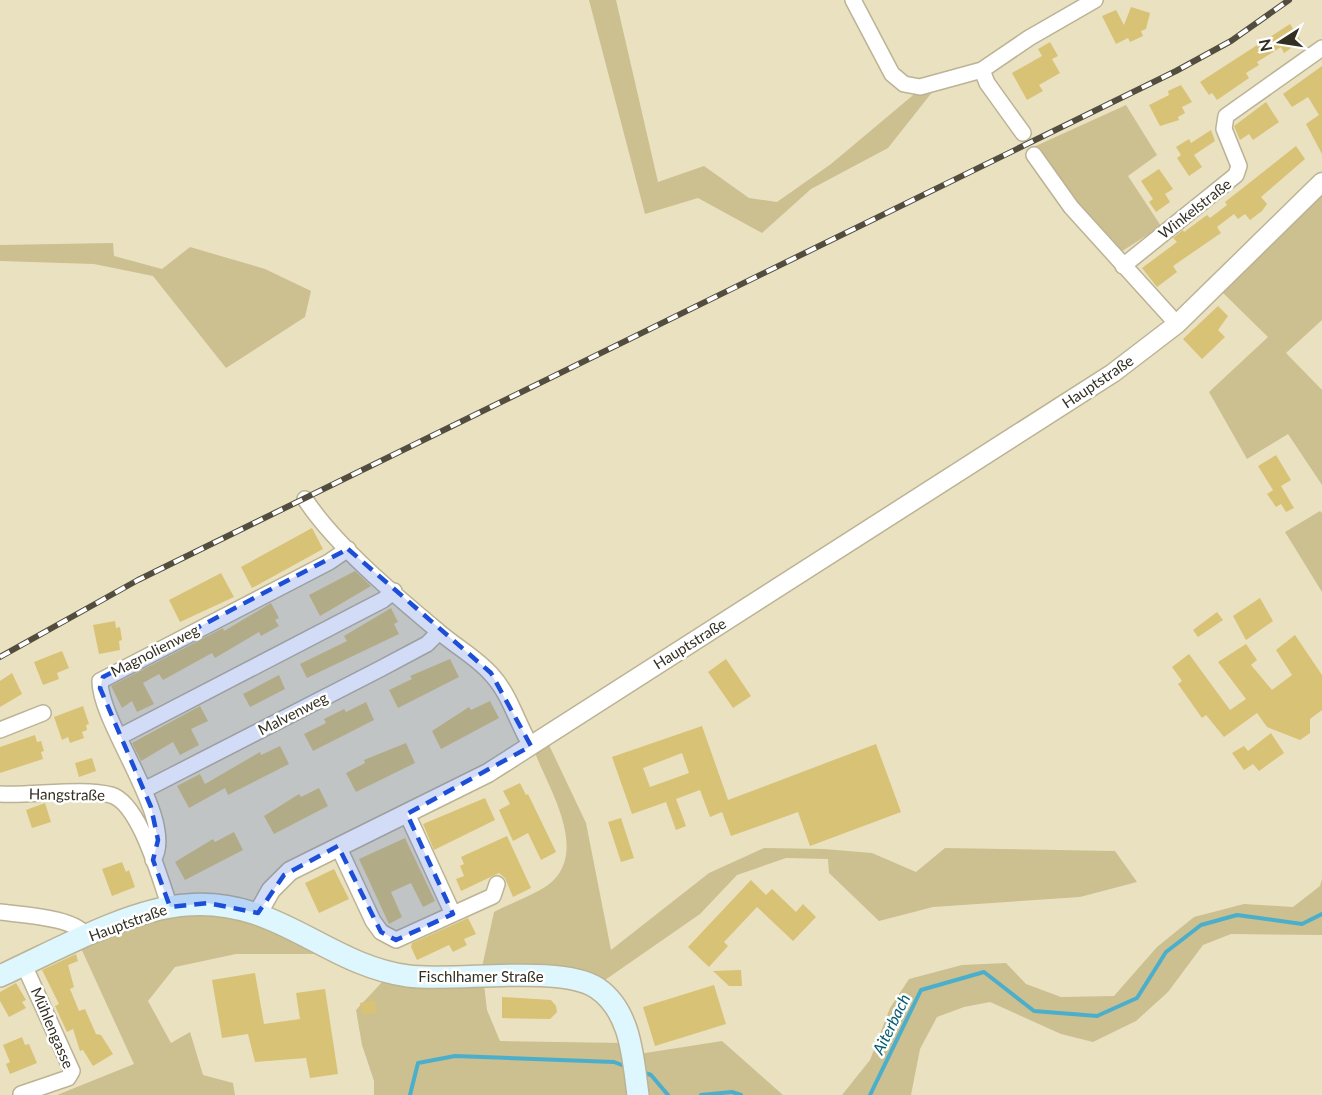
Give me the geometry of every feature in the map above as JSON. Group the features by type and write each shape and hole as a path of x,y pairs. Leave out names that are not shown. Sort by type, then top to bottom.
{"main road":[{"name":"Hauptstraße","path":"0,976 123,921 170,907 216,904 258,913"},
{"name":"Fischlhamer Straße","path":"258,913 365,963 393,973 426,977 556,977 584,981 607,995 621,1016 631,1047 637,1086"}],"street":[{"path":"853,0 892,74 904,84 920,87 982,70 1029,38 1095,0"},
{"name":"Winkelstraße","path":"1123,266 1236,176 1239,166 1224,129 1226,116 1322,48"},
{"path":"982,70 987,83 1023,133"},
{"path":"1034,155 1063,197 1177,324"},
{"name":"Hauptstraße","path":"258,913 271,890 284,875 338,846 468,784 531,746 1081,394 1139,354 1177,324 1322,182"},
{"path":"305,499 348,549 499,683 531,746"},
{"name":"Magnolienweg","path":"153,860 158,849 156,825 144,790 119,737 100,688 103,678 319,567 348,549"},
{"path":"119,737 383,600 394,591"},
{"name":"Malvenweg","path":"144,790 408,654 433,640 439,632"},
{"path":"0,730 43,713"},
{"name":"Hangstraße","path":"0,794 94,793 118,797 132,812 170,907"},
{"path":"407,814 453,914"},
{"path":"338,846 373,921 381,932 392,939 399,939 493,896 497,884"},
{"path":"0,912 69,923 83,929 87,937"},
{"name":"Mühlengasse","path":"21,1094 69,1078 72,1071 24,965"}],"highlighted area":[{"path":"348,549 491,673 531,746 407,814 453,914 396,940 381,932 338,846 284,875 258,913 208,903 170,907 153,860 158,840 151,807 100,688 103,677"}],"shaded area":[{"path":"589,0 616,0 658,182 704,166 749,198 777,202 831,164 918,91 937,86 888,148 811,189 762,233 698,198 645,214"},
{"path":"1126,105 1157,155 1128,176 1161,226 1110,259 1044,182 1027,150"},
{"path":"1322,192 1322,320 1286,353 1322,390 1322,485 1288,434 1247,459 1209,392 1268,337 1221,291"},
{"path":"113,243 114,256 162,269 190,247 265,269 311,291 305,317 226,368 153,276 94,264 0,261 0,245"},
{"path":"1320,511 1322,513 1322,592 1285,532"},
{"path":"549,745 586,823 611,950 709,873 764,848 872,853 916,872 945,848 1115,851 1137,882 1080,897 933,907 879,921 829,873 828,859 786,858 737,875 700,914 605,980 580,970 482,967 494,912 548,885 560,872 566,856 563,821 535,753"},
{"path":"1322,879 1322,935 1231,934 1203,945 1168,992 1136,1021 1093,1042 1061,1034 990,1002 964,1007 937,1017 920,1049 911,1095 842,1095 870,1060 890,1008 909,979 962,965 1006,963 1026,984 1061,997 1114,996 1157,947 1194,917 1244,904 1293,907 1320,886"},
{"path":"205,908 255,918 328,954 236,954 175,967 148,1001 171,1043 190,1032 203,1075 233,1083 235,1095 57,1095 134,1064 80,946 145,919"},
{"path":"384,980 484,984 487,1010 500,1041 624,1043 629,1095 374,1095 374,1081 362,1045 356,1010"},
{"path":"722,1041 783,1095 645,1095 639,1054"}],"building":[{"path":"1131,7 1150,13 1146,29 1141,31 1143,36 1130,42 1128,38 1116,44 1102,16 1116,10 1124,25"},
{"path":"1290,24 1301,41 1284,53 1281,47 1257,62 1259,65 1246,73 1249,78 1217,100 1212,93 1209,95 1200,82"},
{"path":"1050,42 1058,56 1052,59 1060,73 1039,85 1043,91 1027,100 1012,73 1042,56 1038,49"},
{"path":"1322,66 1322,154 1306,124 1319,115 1308,97 1292,107 1283,94"},
{"path":"1181,85 1192,102 1182,107 1185,113 1178,117 1179,120 1160,126 1149,105 1169,95 1168,91"},
{"path":"1266,102 1279,122 1253,140 1249,134 1240,140 1234,126"},
{"path":"1211,130 1215,141 1194,155 1202,167 1189,176 1177,158 1181,155 1176,147 1189,139 1191,143"},
{"path":"1296,146 1305,159 1261,197 1267,204 1262,211 1250,220 1245,214 1238,219 1234,214 1217,227 1221,233 1173,266 1177,272 1157,287 1142,268 1177,242 1173,238 1183,230 1184,232 1207,215 1210,218 1227,205 1225,202"},
{"path":"1159,169 1173,189 1165,194 1170,202 1156,212 1149,202 1153,199 1141,181"},
{"path":"1218,306 1228,316 1218,330 1225,337 1202,359 1183,339"},
{"path":"1276,455 1291,480 1281,486 1294,508 1286,512 1281,504 1276,507 1267,494 1273,490 1258,466"},
{"path":"312,528 323,549 252,588 241,567"},
{"path":"355,571 371,586 320,616 309,595"},
{"path":"221,573 234,597 180,622 169,600"},
{"path":"1260,598 1273,621 1246,640 1233,616"},
{"path":"271,603 279,618 275,620 279,626 261,636 259,632 215,658 212,653 163,680 159,674 143,683 154,704 137,712 132,701 122,708 111,686 223,628 224,631"},
{"path":"391,608 398,622 394,624 399,634 307,678 300,664 347,641 344,636"},
{"path":"1217,612 1223,620 1198,637 1193,630"},
{"path":"115,621 116,628 120,627 122,640 119,641 120,650 99,654 93,625"},
{"path":"1295,635 1322,675 1322,710 1310,719 1310,733 1300,740 1267,727 1257,713 1224,737 1206,715 1202,718 1178,684 1182,681 1172,667 1189,654 1230,710 1246,699 1218,662 1246,644 1257,660 1251,665 1272,690 1292,675 1276,650"},
{"path":"62,651 69,668 57,673 59,679 43,685 34,662"},
{"path":"450,659 459,677 398,708 389,690 412,679 410,676"},
{"path":"726,659 751,696 733,708 708,672"},
{"path":"12,673 22,694 0,707 0,681"},
{"path":"279,675 285,689 250,707 243,694"},
{"path":"490,701 499,718 441,749 432,731 469,707 471,710"},
{"path":"366,702 374,720 313,751 304,734 326,723 324,719"},
{"path":"83,706 89,724 86,725 87,730 82,732 84,738 70,743 68,737 62,740 54,717"},
{"path":"200,706 208,721 191,729 199,745 180,755 173,742 141,761 132,743"},
{"path":"702,726 728,800 876,744 901,812 810,846 798,812 731,836 722,812 710,817 700,790 676,799 686,826 676,830 666,802 632,814 612,757","holes":["682,753 689,773 650,787 643,768"]},
{"path":"1271,733 1284,753 1259,771 1253,764 1244,770 1232,753 1244,746 1248,751"},
{"path":"35,735 37,742 41,741 44,751 41,752 43,759 0,773 0,747"},
{"path":"406,743 415,763 356,792 346,773 365,763 364,760"},
{"path":"280,746 289,764 228,795 225,788 189,808 177,786 200,774 205,784 260,752 261,755"},
{"path":"92,758 96,771 79,777 75,763"},
{"path":"520,783 526,795 528,794 556,852 541,860 528,833 513,841 499,810 510,804 503,791"},
{"path":"319,788 328,806 274,834 264,816 299,794 301,797"},
{"path":"485,798 495,820 434,850 423,824"},
{"path":"45,803 51,822 32,828 26,810"},
{"path":"621,818 634,858 621,862 608,822"},
{"path":"234,832 243,850 185,880 175,862 213,839 215,842"},
{"path":"507,836 531,888 513,897 505,878 499,873 461,891 456,879 464,876 460,866 464,864 461,857"},
{"path":"405,838 435,901 423,907 411,883 391,892 402,917 389,924 359,859"},
{"path":"122,862 126,872 129,870 135,887 112,896 102,869"},
{"path":"334,869 349,899 319,913 305,883"},
{"path":"751,880 766,895 772,889 796,912 803,904 816,917 793,941 757,907 724,942 728,946 709,967 688,947"},
{"path":"468,918 476,934 464,939 467,945 453,952 449,945 417,960 411,947 412,943"},
{"path":"76,954 78,961 68,965 74,987 70,989 79,1011 85,1009 96,1034 101,1035 113,1054 93,1066 83,1050 80,1051 73,1029 67,1032 55,1006 59,1004 42,970"},
{"path":"741,970 742,986 729,986 713,971"},
{"path":"255,973 264,1024 300,1019 296,993 325,989 338,1074 310,1078 306,1058 255,1062 248,1034 222,1038 212,980"},
{"path":"16,983 26,1000 22,1002 26,1008 9,1017 0,1001 0,992"},
{"path":"714,985 726,1024 655,1046 643,1007"},
{"path":"502,997 551,1000 557,1012 550,1019 502,1018"},
{"path":"375,1000 377,1013 362,1015 360,1003"},
{"path":"22,1037 25,1045 29,1044 37,1063 10,1074 6,1064 10,1062 3,1045"}],"waterway":[{"name":"Aiterbach","path":"870,1095 921,990 984,972 1034,1011 1097,1016 1137,998 1166,952 1201,925 1237,915 1302,924 1322,914"},
{"name":"Aiterbach","path":"410,1095 418,1063 455,1056 614,1062 627,1067"},
{"name":"Aiterbach","path":"642,1072 651,1075 668,1095"},
{"name":"Aiterbach","path":"701,1095 732,1092 741,1095"}],"railway":[{"path":"0,657 138,580 1176,71 1231,41 1289,0"}]}
